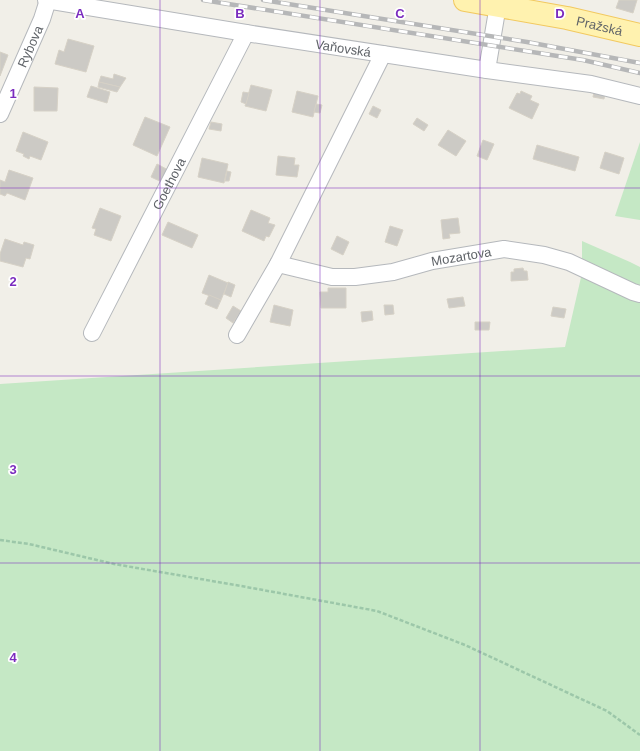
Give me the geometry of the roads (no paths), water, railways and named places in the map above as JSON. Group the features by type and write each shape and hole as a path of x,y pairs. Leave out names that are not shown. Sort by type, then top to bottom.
{"main road":[{"name":"Pražská","path":"484,2 567,18 640,35"}],"street":[{"name":"Vaňovská","path":"47,0 246,33 487,70 591,84 640,96"},
{"name":"Rybova","path":"0,114 42,19 47,0"},
{"path":"484,2 487,70"},
{"name":"Goethova","path":"92,333 246,33"},
{"path":"237,336 278,264 383,54"},
{"name":"Mozartova","path":"278,264 332,277 355,277 393,272 432,261 504,249 544,255 569,262 640,294"}],"railway":[{"path":"203,0 583,60 640,73"},
{"path":"263,0 527,42 640,63"}]}
